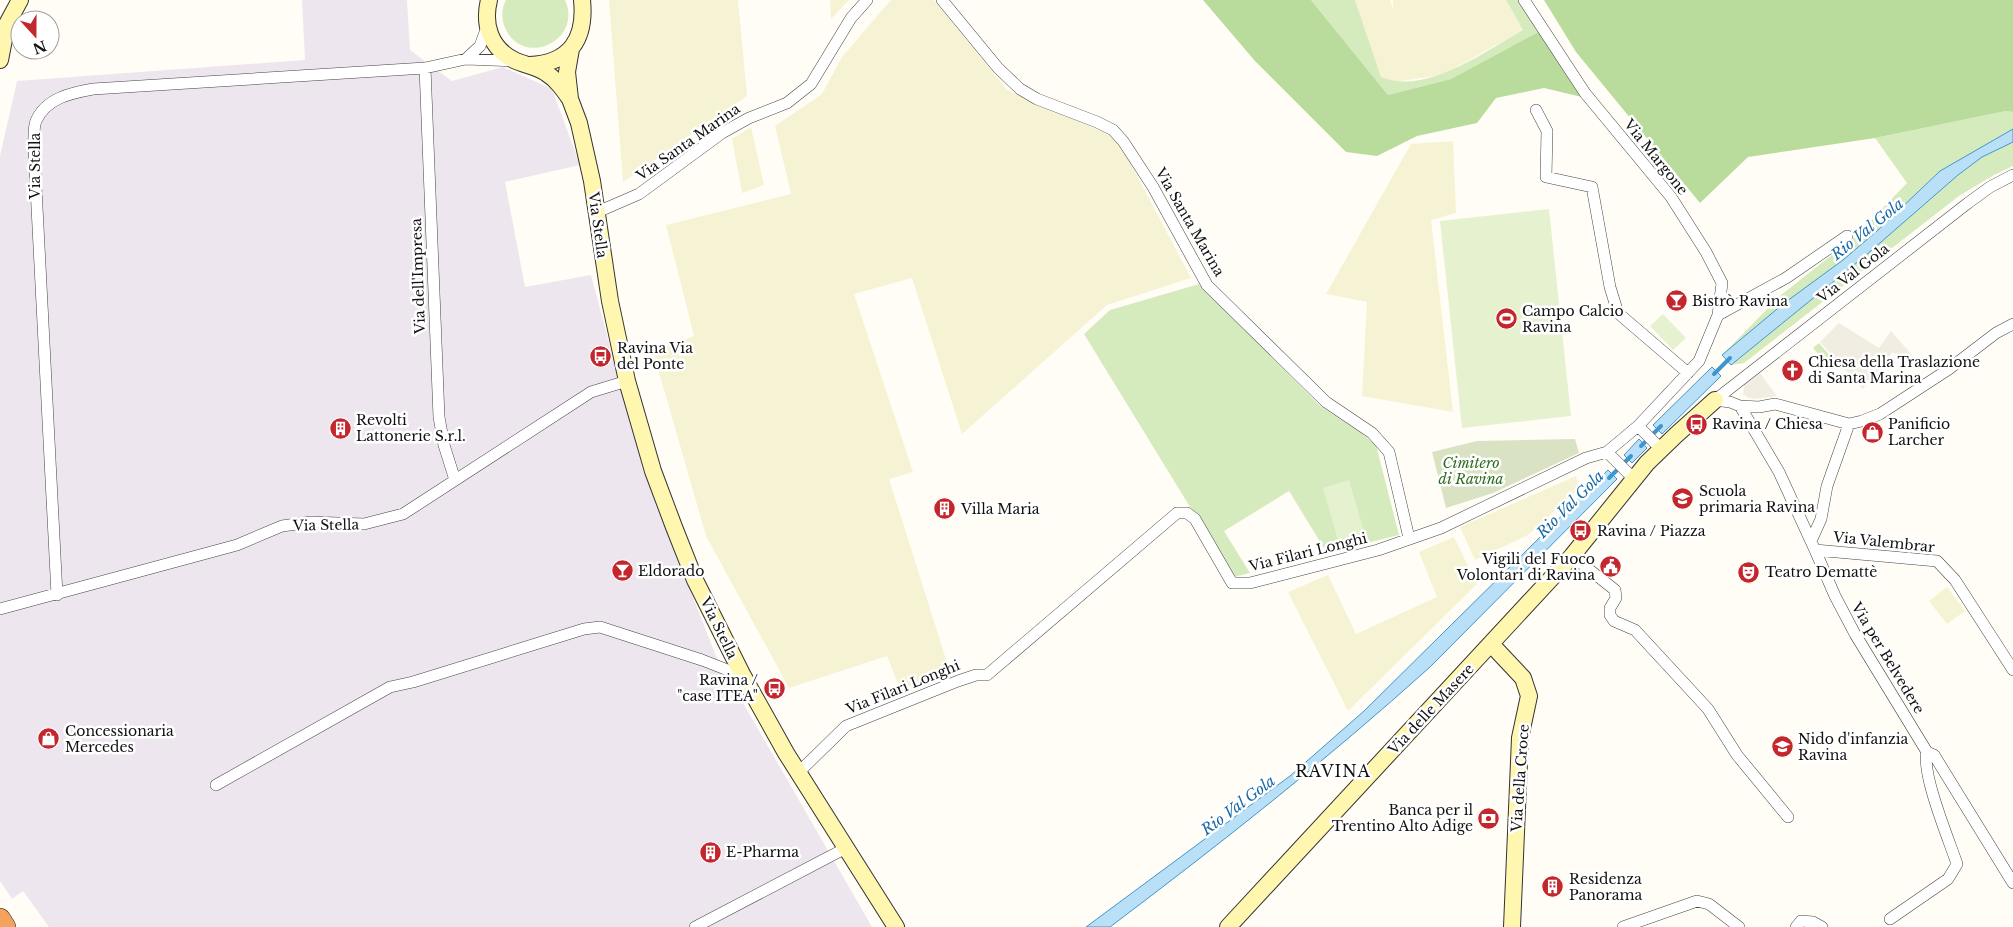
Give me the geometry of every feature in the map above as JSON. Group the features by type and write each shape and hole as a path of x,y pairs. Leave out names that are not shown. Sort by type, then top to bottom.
{"highway":[{"path":"0,919 5,927"}],"street":[{"path":"0,60 8,24 20,0"},
{"name":"Via Santa Marina","path":"596,212 639,194 722,133 749,118 787,103 811,84 851,18 867,0"},
{"name":"Via Santa Marina","path":"942,0 998,68 1020,89 1037,99 1113,130 1123,141 1153,187 1208,285 1326,402 1372,432 1390,452 1409,538"},
{"name":"Via Margone","path":"1524,0 1586,93 1671,197 1706,252 1722,283 1718,314 1707,346"},
{"name":"Via Stella","path":"57,595 37,242 34,149 35,121 51,102 67,94 93,89 425,68 466,59 544,64 558,59 571,49 579,37 583,22 582,2"},
{"name":"Via Stella","path":"486,10 493,41 502,53 546,73 561,86 570,99"},
{"name":"Via Stella","path":"466,59 480,46 486,10"},
{"name":"Via Stella","path":"571,49 567,72 570,99 585,147 592,181 610,301 627,381 653,470 677,535 695,580 743,676 798,773 896,927"},
{"name":"Via dell'Impresa","path":"425,68 439,417 444,445 455,480"},
{"path":"1536,110 1547,131 1546,177 1592,187 1610,287 1618,313 1688,373"},
{"name":"Via Val Gola","path":"1715,400 1990,186 2013,175"},
{"path":"1718,314 1786,278 1847,236"},
{"path":"1715,400 1730,402 1740,406 1759,407 1775,404 1849,424 1880,414 1949,369 1996,333 2013,324"},
{"name":"Via Filari Longhi","path":"798,773 846,726 958,681 976,675 987,675 1177,513 1187,513 1195,519 1232,583 1250,583 1378,550 1461,518 1586,458 1607,452 1641,430 1699,361 1707,346"},
{"name":"Via Stella","path":"0,609 237,545 282,526 311,522 364,524 403,514 591,392 627,381"},
{"name":"Via delle Masere","path":"1228,927 1572,556 1629,475 1657,445 1715,400"},
{"name":"Via per Belvedere","path":"1740,406 1779,472 1834,596 1855,634 1927,752 1934,755 2013,883"},
{"name":"Via Valembrar","path":"1849,424 1827,486 1821,519 1813,545 1937,561 1955,580 2013,670"},
{"path":"1641,430 1657,445"},
{"path":"1607,452 1629,475"},
{"path":"1572,556 1615,590 1616,598 1610,608 1610,615 1614,621 1635,630 1708,709 1737,756 1788,817"},
{"name":"Via Stella","path":"216,785 390,687 413,682 584,629 600,627 702,660 743,676"},
{"name":"Via della Croce","path":"1491,644 1523,678 1529,696 1520,738 1512,927"},
{"path":"1890,918 1948,879 1957,864 1928,776 1924,760 1927,752"},
{"path":"695,927 846,848"},
{"path":"1622,927 1697,901 1709,904 1739,927"},
{"path":"1796,927 1801,921 1813,922 1822,927"}],"shaded area":[{"path":"302,0 407,0 410,50 452,81 503,67 552,89 580,165 505,182 525,287 591,275 643,470 716,656 872,927 49,927 23,891 12,899 0,881 0,156 17,81 305,60"},
{"path":"609,0 738,0 747,96 623,182"},
{"path":"830,0 849,0 831,19"},
{"path":"891,0 934,0 1007,90 1117,138 1191,278 1107,305 962,434 912,278 854,294 913,472 889,479 950,672 900,689 887,656 789,688 706,536 653,351 694,336 666,225 791,194 775,126 822,94 842,57"},
{"path":"1355,0 1390,0 1393,9 1393,0 1506,0 1523,30 1442,75 1393,82 1381,77"},
{"path":"751,127 764,185 742,193 732,139"},
{"path":"1453,141 1456,213 1431,220 1453,412 1362,396 1367,302 1326,294 1411,144"},
{"path":"1839,323 1879,348 1891,331 1912,355 1909,358 1915,364 1910,369 1893,352 1863,389 1820,342"},
{"path":"1760,373 1777,396 1754,399 1743,394 1744,385"},
{"path":"1576,476 1579,489 1528,535 1475,560 1460,527"},
{"path":"1454,537 1477,584 1348,711 1288,592 1328,575 1356,634 1437,597 1419,552"},
{"path":"1947,587 1965,611 1947,624 1929,601"}],"green space":[{"path":"506,0 565,0 568,14 566,26 560,37 550,44 538,47 526,47 515,41 506,30 502,18 502,11"},
{"path":"1203,0 1311,0 1388,95 1451,79 1540,31 1582,97 1544,88 1496,98 1477,123 1417,136 1377,156 1346,152 1255,61"},
{"path":"1311,0 1355,0 1381,77 1398,81 1417,81 1436,76 1473,59 1523,30 1506,0 1520,0 1540,31 1451,79 1388,95"},
{"path":"1544,0 2013,0 2013,112 2006,111 1875,138 1748,157 1700,203 1576,52"},
{"path":"2006,111 2013,112 2013,129 1940,171 1877,231 1843,260 1783,304 1722,355 1781,295 1856,236 1907,183 1875,138"},
{"path":"2013,142 2013,166 1959,196 1744,363 1731,365 1865,256 1958,175 1982,157"},
{"name":"Campo Calcio Ravina","path":"1549,209 1571,416 1462,428 1440,221"},
{"path":"1199,284 1320,406 1376,445 1399,535 1327,553 1289,491 1224,531 1250,573 1233,577 1084,334 1110,310"},
{"path":"1663,314 1686,338 1673,350 1650,326"},
{"path":"1819,343 1833,359 1826,364 1813,348"},
{"name":"Cimitero di Ravina","path":"1575,439 1579,453 1493,493 1446,508 1432,452 1477,441"},
{"path":"1349,480 1364,532 1338,540 1323,488"}],"water":[{"path":"2013,129 2013,142 1982,157 1958,175 1865,256 1731,365 1722,355 1783,304 1843,260 1877,231 1940,171"},
{"path":"1712,367 1721,376 1662,434 1653,425"},
{"path":"1639,439 1647,448 1632,463 1624,455"},
{"path":"1608,470 1617,479 1430,667 1273,800 1110,927 1086,927 1290,776 1364,711"}],"waterway":[{"name":"Rio Val Gola","path":"1714,374 1730,358"},
{"name":"Rio Val Gola","path":"1641,446 1661,426"},
{"name":"Rio Val Gola","path":"1609,478 1631,456"}],"place":[{"name":"Bistrò Ravina","path":"1676,301"},
{"name":"Campo Calcio Ravina","path":"1506,319"},
{"name":"Ravina Via del Ponte","path":"601,356"},
{"name":"Chiesa della Traslazione di Santa Marina","path":"1792,370"},
{"name":"Ravina / Chiesa","path":"1696,424"},
{"name":"Revolti Lattonerie S.r.l.","path":"340,428"},
{"name":"Panificio Larcher","path":"1872,432"},
{"name":"Scuola primaria Ravina","path":"1683,499"},
{"name":"Villa Maria","path":"945,509"},
{"name":"Ravina / Piazza","path":"1581,531"},
{"name":"Vigili del Fuoco Volontari di Ravina","path":"1611,567"},
{"name":"Eldorado","path":"622,571"},
{"name":"Teatro Demattè","path":"1749,572"},
{"name":"Ravina / \"case ITEA\"","path":"774,688"},
{"name":"Concessionaria Mercedes","path":"49,739"},
{"name":"Nido d'infanzia Ravina","path":"1782,747"},
{"name":"Banca per il Trentino Alto Adige","path":"1489,818"},
{"name":"E-Pharma","path":"710,852"},
{"name":"Residenza Panorama","path":"1553,887"}],"district":[{"name":"RAVINA","path":"1333,771"}]}
